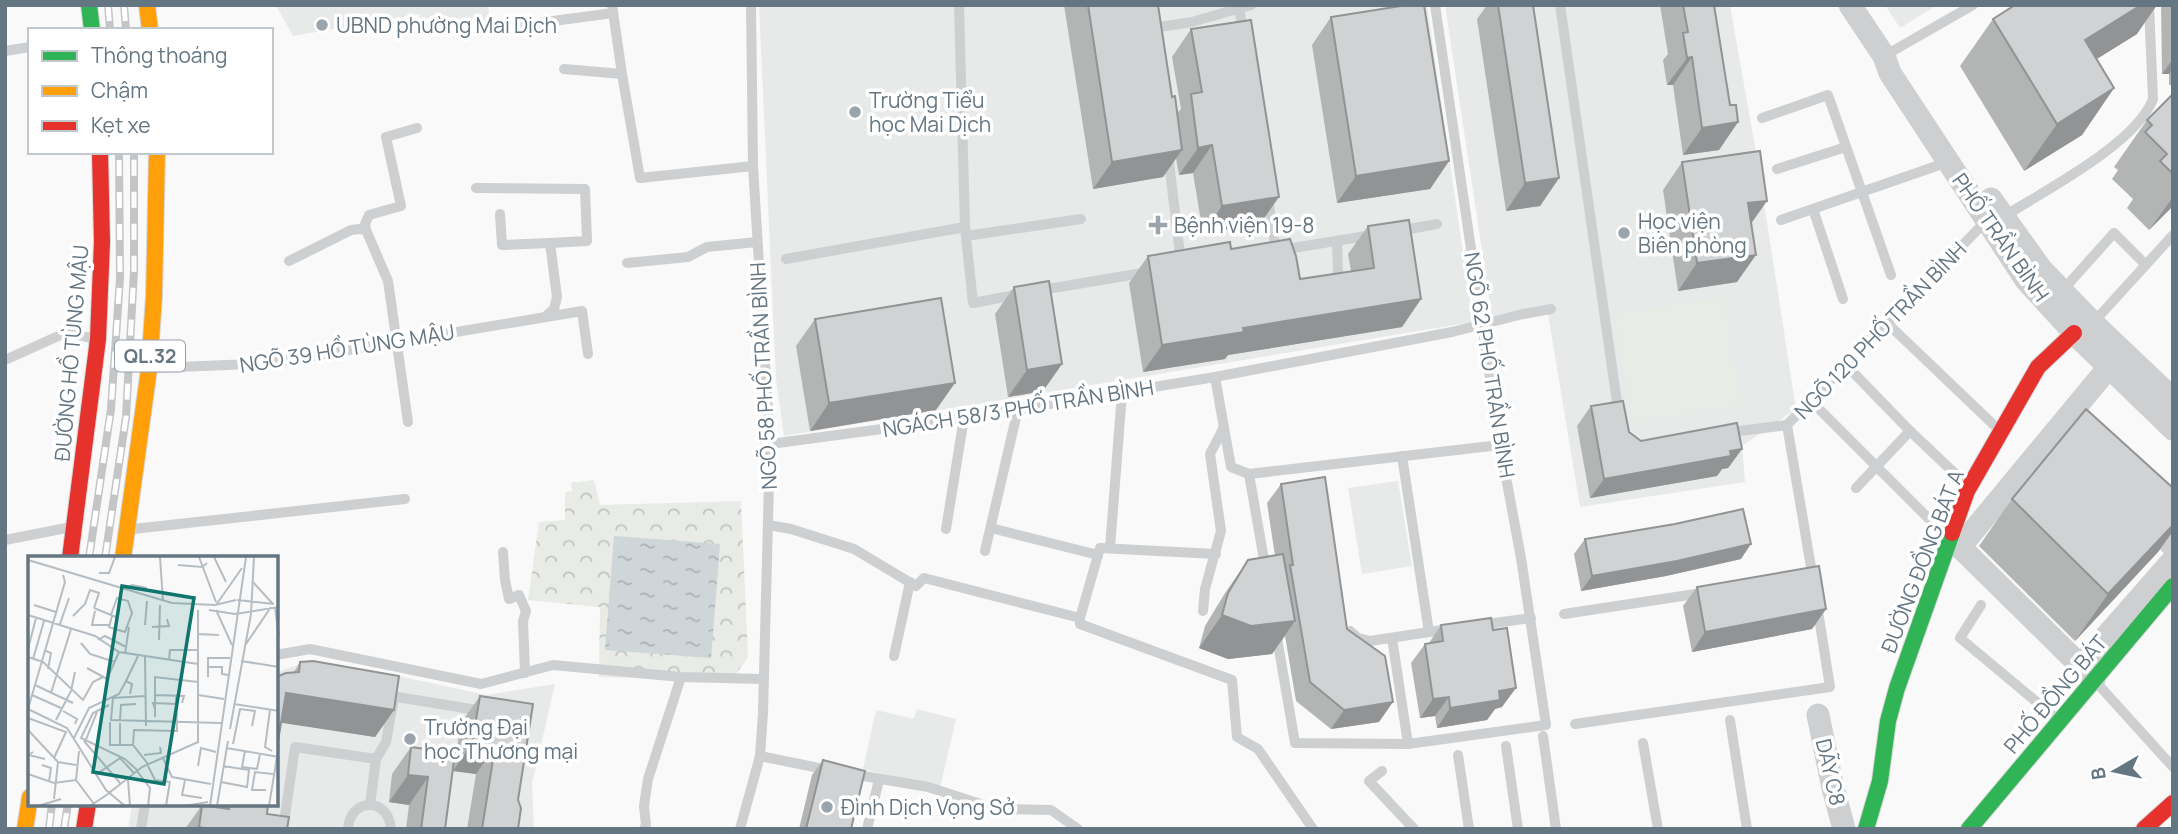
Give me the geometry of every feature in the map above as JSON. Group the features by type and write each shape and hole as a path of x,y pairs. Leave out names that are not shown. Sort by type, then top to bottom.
{"main road":[{"path":"89,5 92,28"},
{"path":"148,5 150,28"},
{"name":"ĐƯỜNG HỒ TÙNG MẬU","path":"70,556 98,339 102,242 100,154"},
{"name":"QL.32","path":"123,556 149,369 154,296 157,154"},
{"name":"ĐƯỜNG ĐỒNG BÁT A","path":"1866,829 1880,781 1882,750 1891,710 1969,486 2038,367 2082,331"},
{"name":"PHỐ ĐỒNG BÁT","path":"1978,826 2059,721 2087,673 2173,586"},
{"path":"25,829 26,799"},
{"path":"2144,829 2173,803"},
{"path":"84,829 88,806"}],"street":[{"name":"PHỐ TRẦN BÌNH","path":"1850,5 1948,162 2062,291 2082,331 2109,366 2173,429"},
{"name":"PHỐ TRẦN BÌNH","path":"1884,56 1902,64 1995,218 2026,280 2082,331 2169,389"},
{"path":"2109,366 1960,547 2087,673 2173,560"},
{"path":"2055,431 2075,450"},
{"path":"2133,508 2173,546"},
{"name":"DÃY C8","path":"1818,715 1844,829"}],"lane":[{"name":"NGÕ 58 PHỐ TRẦN BÌNH","path":"740,829 760,756 771,444 753,166 751,5"},
{"path":"959,5 966,232 973,303 1156,270"},
{"path":"1155,41 1152,22 1192,22 1239,6 1251,5"},
{"name":"NGÕ 62 PHỐ TRẦN BÌNH","path":"1435,5 1500,445 1531,618 1556,829"},
{"path":"1560,5 1621,431"},
{"path":"1884,56 1973,5"},
{"name":"NGÕ 120 PHỐ TRẦN BÌNH","path":"1575,724 1830,687 1787,425 1995,218 2108,150 2139,122 2153,99 2149,5"},
{"path":"1239,6 1245,48"},
{"path":"523,25 613,9 640,178 753,166"},
{"path":"5,51 28,47"},
{"path":"564,69 622,74"},
{"path":"1762,118 1828,95 1891,275"},
{"path":"408,422 388,281 365,225 369,215 401,206 386,137 417,128"},
{"path":"1167,147 1186,265 1168,268"},
{"path":"1777,169 1846,147"},
{"path":"1781,220 1948,162"},
{"path":"1265,183 1279,264"},
{"path":"476,188 585,189 587,241 502,245 499,214"},
{"path":"1813,209 1843,299"},
{"path":"786,259 966,232 1081,219"},
{"path":"1262,253 1437,224"},
{"path":"289,261 351,230 366,230"},
{"path":"2062,291 2114,233 2146,265"},
{"path":"2082,331 2173,235"},
{"path":"1326,290 1338,274 1337,241"},
{"path":"627,263 688,257 707,247 757,242"},
{"path":"545,317 554,309 557,297 550,243"},
{"name":"NGÁCH 58/3 PHỐ TRẦN BÌNH","path":"771,444 964,418 1215,377 1452,332 1550,309"},
{"name":"NGÕ 39 HỒ TÙNG MẬU","path":"149,369 271,363 582,312 588,354"},
{"path":"1887,323 2000,431"},
{"path":"5,360 65,333 98,339"},
{"path":"1846,365 1910,431 1969,486"},
{"path":"1215,377 1231,467 1249,474 1500,445"},
{"path":"1110,548 1122,393"},
{"path":"1811,401 1949,539"},
{"path":"985,551 1018,409"},
{"path":"946,528 964,418"},
{"path":"1719,434 1787,425"},
{"path":"1203,611 1205,589 1221,531 1210,454 1224,427"},
{"path":"1856,488 1910,431"},
{"path":"1402,456 1429,632"},
{"path":"1314,466 1316,479"},
{"path":"1249,474 1268,581"},
{"path":"127,530 405,499"},
{"path":"768,525 791,529 855,549 916,586 924,578 1080,618"},
{"path":"5,540 75,527"},
{"path":"991,528 1098,555"},
{"path":"1216,554 1100,548 1080,624 1232,680 1237,737 1258,750 1313,829"},
{"path":"503,552 509,599 519,595 526,611 523,621 525,673"},
{"path":"1798,579 1812,577"},
{"path":"894,656 910,582"},
{"path":"1564,614 1716,591"},
{"path":"1981,605 1960,638 2059,721"},
{"path":"1344,623 1358,638 1370,641 1531,618"},
{"path":"1274,622 1295,743 1408,744 1545,730"},
{"path":"1392,638 1408,744"},
{"path":"278,655 310,649 481,684 552,665 681,677 762,679"},
{"path":"2087,673 2173,767"},
{"path":"644,829 648,779 681,677"},
{"path":"369,692 489,712"},
{"path":"370,805 376,759 386,742 394,696"},
{"path":"1730,720 1747,829"},
{"path":"1643,743 1658,829"},
{"path":"1506,746 1518,829"},
{"path":"283,829 295,747 376,759"},
{"path":"1458,755 1469,829"},
{"path":"760,756 928,787 996,809 1051,810 1078,829"},
{"path":"1382,771 1369,781 1414,829"},
{"path":"867,829 879,780"},
{"path":"348,829 352,814 363,806 370,805 377,806 388,815 391,829"},
{"path":"141,829 145,806"}],"shaded area":[{"name":"UBND phường Mai Dịch","path":"276,5 488,5 490,19 423,33 419,14 293,36"},
{"name":"Bệnh viện 19-8","path":"759,5 1427,5 1473,322 784,436 776,379"},
{"name":"Học viện Biên phòng","path":"1445,5 1730,5 1796,409 1742,446 1745,482 1580,507 1547,308 1492,317"},
{"path":"1885,5 1937,5 1900,28"},
{"path":"1398,481 1412,566 1362,574 1348,488"},
{"name":"Trường Đại học Thương mại","path":"306,662 376,671 486,695 555,684 532,784 534,829 128,829 132,806 278,806 278,672"},
{"path":"917,709 956,719 940,788 863,769 876,710 914,719"}],"green space":[{"path":"1723,297 1741,405 1633,423 1615,315"},
{"path":"594,480 600,505 741,501 748,657 731,681 599,677 600,607 528,600 539,522 565,520 565,492 572,491 571,483"}],"water":[{"path":"614,536 720,544 711,658 605,650"}],"building":[{"path":"1088,5 1158,5 1182,150 1112,162"},
{"path":"1407,5 1424,5 1449,161 1356,176 1331,17"},
{"path":"1498,5 1533,5 1559,178 1525,183"},
{"path":"1683,5 1714,5 1730,105 1736,105 1738,122 1702,128 1692,57 1687,58 1683,33 1688,32"},
{"path":"2015,5 2141,5 2085,40 2114,88 2057,124 1993,19"},
{"path":"1251,20 1279,197 1222,206 1212,145 1198,148 1191,94 1202,92 1191,29"},
{"path":"2173,94 2173,174 2160,161 2167,154 2145,132 2152,125 2147,120"},
{"path":"1760,151 1767,201 1748,203 1756,255 1697,263 1682,162"},
{"path":"1409,220 1421,299 1243,328 1244,332 1162,345 1148,256 1230,242 1231,249 1290,239 1300,279 1374,268 1368,226"},
{"path":"1049,281 1062,364 1027,370 1014,287"},
{"path":"941,298 955,383 829,403 815,319"},
{"path":"1623,401 1629,432 1641,441 1737,423 1742,449 1730,451 1731,456 1604,479 1591,406"},
{"path":"2086,409 2173,488 2173,525 2108,594 2012,499"},
{"path":"1325,477 1347,629 1385,656 1393,702 1344,710 1310,682 1290,565 1293,565 1281,484"},
{"path":"1743,509 1751,544 1592,576 1585,539"},
{"path":"1283,554 1295,621 1251,626 1222,615 1228,593 1248,560"},
{"path":"1819,566 1826,609 1705,632 1697,587"},
{"path":"1491,618 1493,630 1507,628 1516,688 1499,691 1500,700 1450,708 1449,697 1433,699 1425,644 1443,641 1441,625"},
{"path":"313,661 399,676 394,710 286,693 278,741 278,676 299,672 300,662"},
{"path":"480,696 533,704 518,800 521,808 518,829 482,829 495,747 472,743"},
{"path":"411,747 455,753 445,829 421,829 428,777 408,775"},
{"name":"Đình Dịch Vọng Sở","path":"823,760 865,771 851,829 806,829"},
{"path":"202,806 229,809 229,806 268,806 267,814 289,817 287,829 199,827"}],"railway":[{"path":"108,5 110,28"},
{"path":"124,5 126,28"},
{"path":"89,556 111,409 120,278 119,154"},
{"path":"105,556 126,417 134,271 134,154"},
{"path":"49,829 52,806"},
{"path":"64,829 68,806"}],"traffic: fast":[{"path":"89,5 92,28"},
{"path":"1866,829 1880,781 1888,721 1897,688 1952,533"},
{"path":"1969,829 2173,586"}],"traffic: slow":[{"path":"147,5 150,28"},
{"path":"123,556 149,369 154,296 157,154"},
{"path":"25,829 29,806"}],"traffic: jam":[{"path":"70,556 98,339 102,242 100,154"},
{"path":"1952,533 1967,491 2038,367 2074,333"},
{"path":"2144,829 2173,803"},
{"path":"84,829 88,806"}],"place":[{"name":"UBND phường Mai Dịch","path":"322,25"},
{"name":"Trường Tiểu học Mai Dịch","path":"855,112"},
{"name":"Bệnh viện 19-8","path":"1158,225"},
{"name":"Học viện Biên phòng","path":"1624,233"},
{"name":"Trường Đại học Thương mại","path":"410,739"},
{"name":"Đình Dịch Vọng Sở","path":"827,807"}]}
